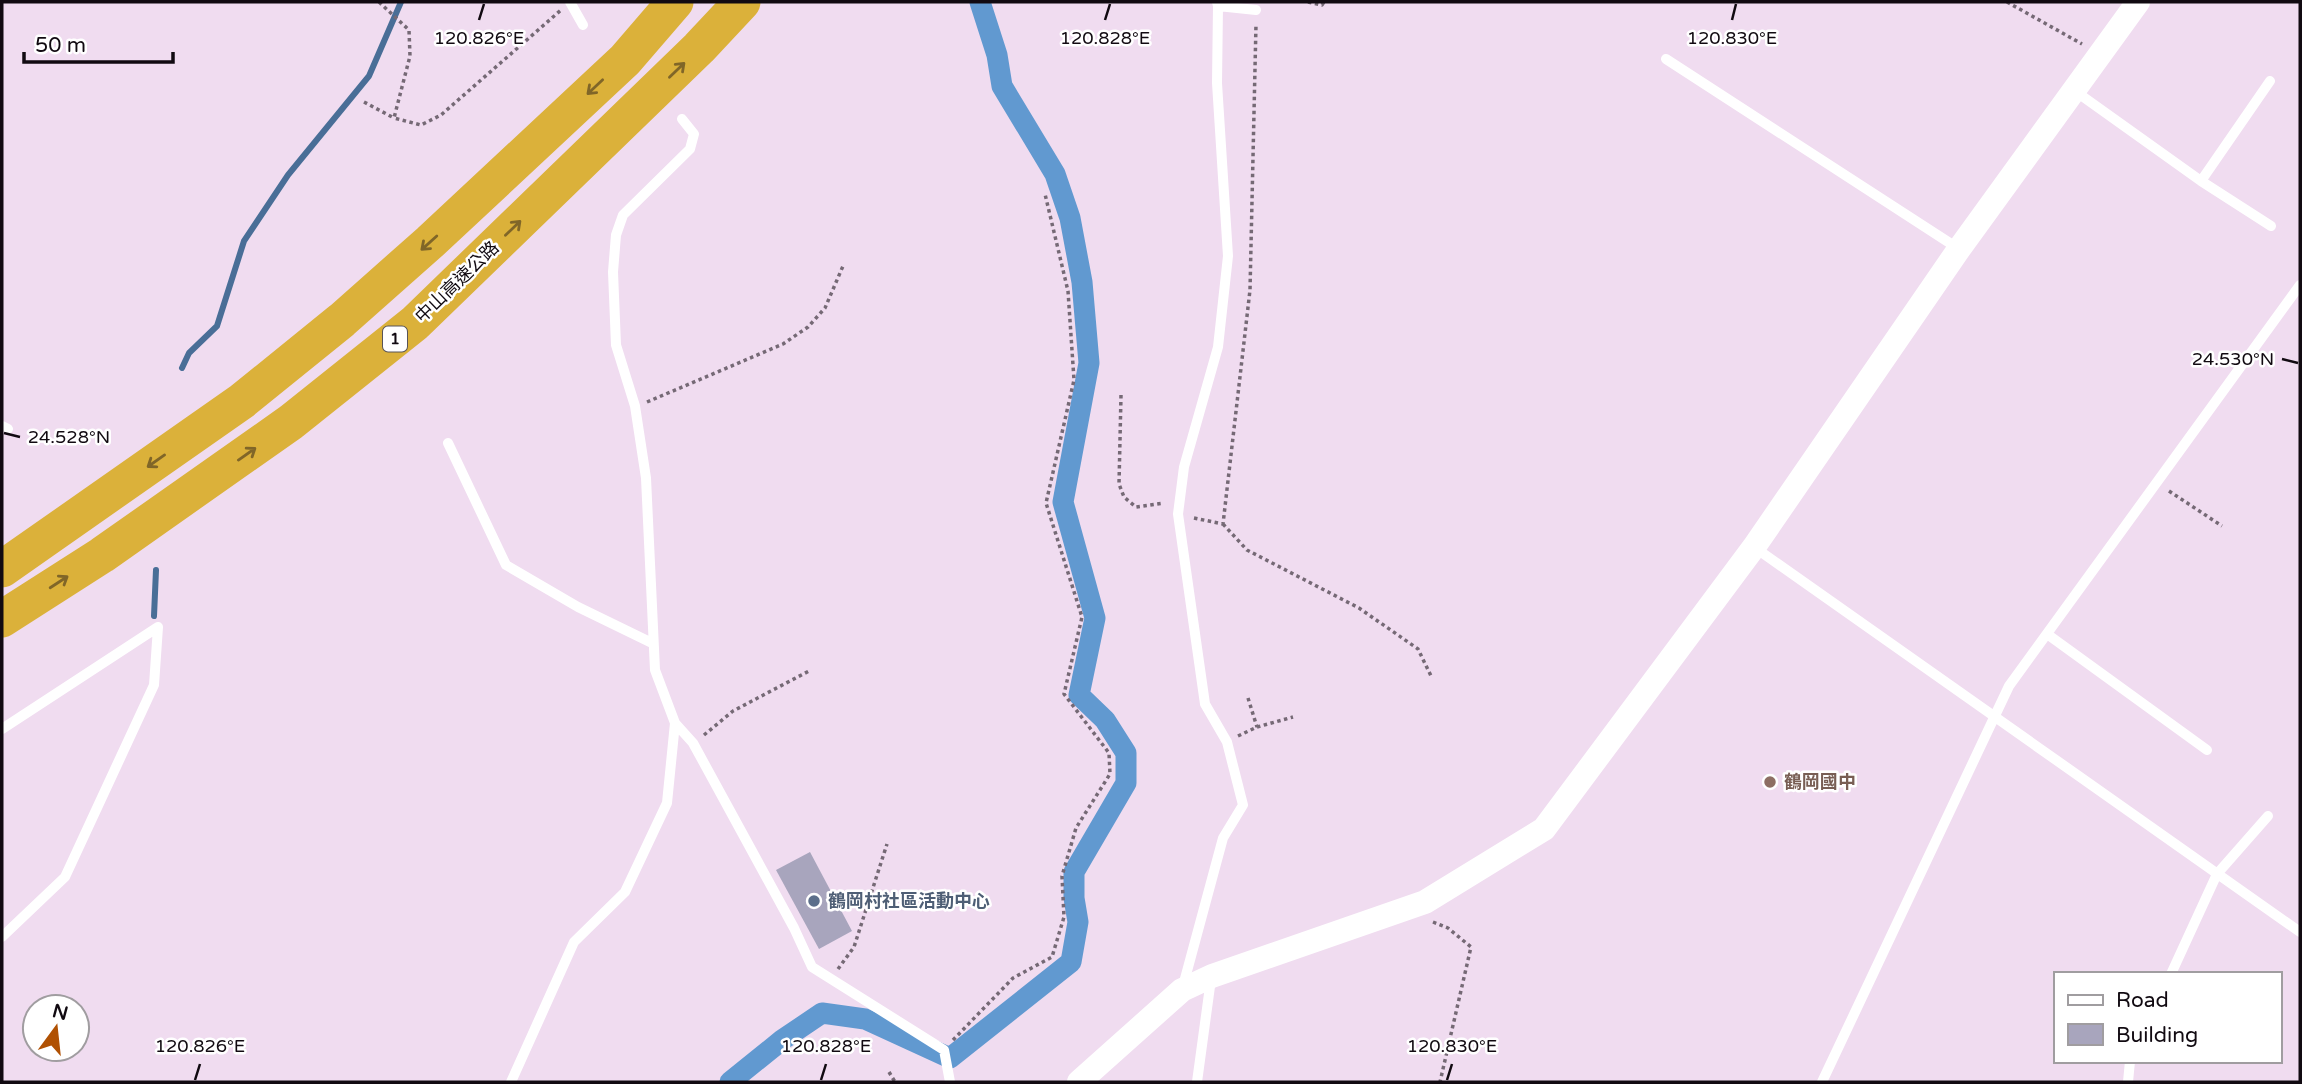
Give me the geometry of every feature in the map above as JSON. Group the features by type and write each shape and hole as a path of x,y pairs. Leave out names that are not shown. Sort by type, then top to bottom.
{"highway":[{"path":"2,569 242,401 342,320 625,60 675,2"},
{"name":"中山高速公路","path":"2,619 102,555 291,422 415,323 699,48 742,2"}],"street":[{"path":"1079,1082 1182,990 1212,976 1425,902 1544,829 1754,547 1959,249 2138,2"}],"lane":[{"path":"570,2 583,25"},
{"path":"1182,990 1223,838 1243,805 1227,742 1205,704 1178,514 1184,467 1218,347 1228,256 1217,83 1217,4 1256,10"},
{"path":"1666,60 1959,249"},
{"path":"2201,181 2270,81"},
{"path":"2075,91 2201,181 2271,226"},
{"path":"682,119 694,134 690,149 623,215 616,235 613,272 617,345 635,407 646,478 654,670 676,723 693,743 812,967 944,1049 950,1082"},
{"path":"1822,1082 2009,686 2300,285"},
{"path":"448,443 506,565 578,607 652,643"},
{"path":"1754,547 2300,932"},
{"path":"2,729 158,627 154,685 65,877 2,937"},
{"path":"2047,634 2207,750"},
{"path":"511,1082 574,942 625,892 667,803 676,723"},
{"path":"2172,972 2217,874 2268,816"},
{"path":"1196,1082 1212,976"},
{"path":"2128,1082 2130,1063"}],"path":[{"path":"379,2 409,30 410,56 394,118"},
{"path":"363,102 394,118 421,125 441,115 570,2"},
{"path":"1308,2 1322,5 1324,2"},
{"path":"2007,2 2101,55"},
{"path":"1223,524 1250,290 1256,10"},
{"path":"944,1049 1013,978 1052,957 1064,917 1062,876 1076,828 1110,774 1109,753 1064,694 1082,617 1046,503 1074,380 1068,291 1045,194"},
{"path":"635,407 782,344 808,327 825,308 843,266"},
{"path":"1121,395 1119,484 1124,497 1136,507 1180,500"},
{"path":"2156,482 2222,526"},
{"path":"1178,514 1223,524 1247,550 1359,608 1418,649 1432,678"},
{"path":"693,743 733,711 809,671"},
{"path":"1248,698 1257,727"},
{"path":"1227,742 1257,727 1293,717"},
{"path":"831,979 854,947 887,844"},
{"path":"1425,902 1429,920 1448,928 1471,947 1440,1082"},
{"path":"889,1072 895,1082"}],"building":[{"name":"鶴岡村社區活動中心","path":"810,852 852,931 819,949 776,870"}],"waterway":[{"path":"182,368 189,353 217,326 244,241 288,175 369,76 401,2"},
{"path":"730,1082 782,1040 822,1013 865,1019 950,1058 1071,962 1078,922 1074,872 1126,783 1126,753 1105,720 1079,695 1095,618 1063,502 1089,363 1082,282 1070,218 1055,174 1002,86 997,55 980,2"},
{"path":"154,616 156,570"}],"place":[{"name":"鶴岡國中","path":"1770,782"},
{"name":"鶴岡村社區活動中心","path":"814,901"}]}
